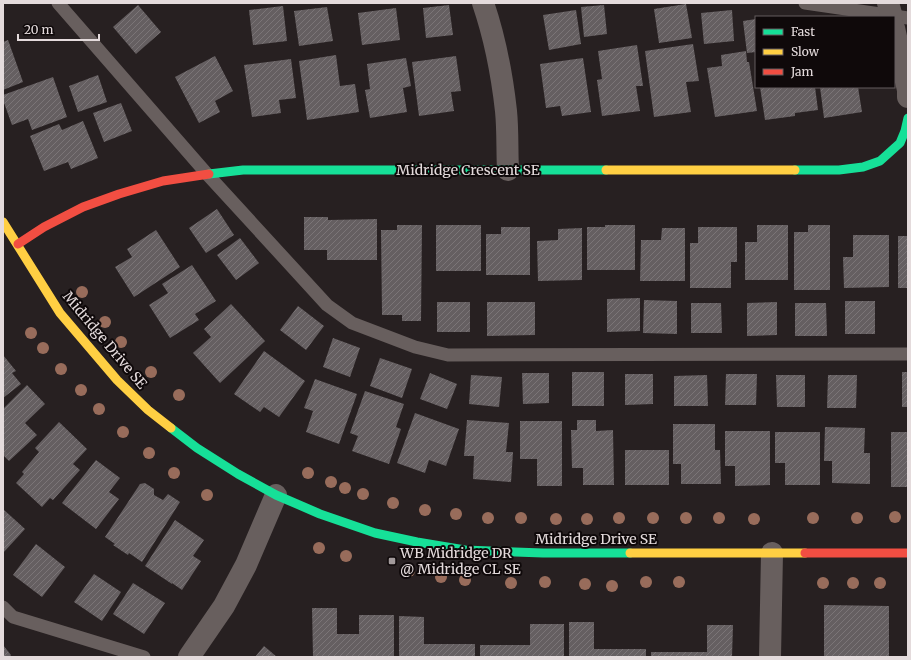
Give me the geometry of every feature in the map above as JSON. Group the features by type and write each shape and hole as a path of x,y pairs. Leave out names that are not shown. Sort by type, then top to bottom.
{"street":[{"path":"483,3 491,26 501,78 506,112 508,170"},
{"path":"895,16 908,97"},
{"name":"Midridge Crescent SE","path":"18,244 44,226 83,207 119,194 163,181 207,174 243,170 840,170 863,167 880,161 900,143 908,118"},
{"name":"Midridge Drive SE","path":"3,222 60,313 117,380 143,405 197,448 238,474 276,495 320,514 375,533 465,550 543,553 908,553"},
{"path":"189,657 224,606 246,565 276,495"},
{"path":"770,657 772,553"}],"lane":[{"path":"58,3 207,174 327,305 352,323 415,347 448,354 908,354"},
{"path":"805,3 895,16"},
{"path":"3,607 13,617 144,657"}],"building":[{"path":"686,4 692,38 659,43 654,9"},
{"path":"138,5 161,32 136,54 113,27"},
{"path":"449,5 453,35 426,38 423,8"},
{"path":"604,5 607,34 584,37 581,7"},
{"path":"283,6 287,41 253,45 249,10"},
{"path":"327,7 333,41 299,46 294,11"},
{"path":"396,8 400,40 362,45 358,13"},
{"path":"576,10 581,44 549,50 543,15"},
{"path":"732,10 734,41 704,44 701,13"},
{"path":"755,19 755,52 747,53 743,21"},
{"path":"8,40 23,82 3,90 3,42"},
{"path":"693,44 699,81 686,82 691,112 654,117 645,51"},
{"path":"637,45 643,86 636,86 640,111 602,116 597,80 602,79 598,51"},
{"path":"746,51 757,111 715,117 707,68 722,66 721,55"},
{"path":"336,55 340,86 355,84 359,112 307,120 299,61"},
{"path":"215,56 233,91 215,101 220,112 199,123 175,77"},
{"path":"456,56 461,91 451,92 454,111 419,116 412,62"},
{"path":"406,58 411,86 403,88 407,112 370,118 365,90 370,89 367,64"},
{"path":"583,58 591,112 562,116 560,106 546,108 540,64"},
{"path":"291,59 296,98 279,100 281,113 252,117 244,65"},
{"path":"98,75 107,102 78,112 69,86"},
{"path":"53,77 67,117 32,130 28,119 12,125 3,100 3,95"},
{"path":"760,88 815,88 818,110 795,113 795,116 765,120"},
{"path":"820,88 858,88 862,112 824,118"},
{"path":"121,103 132,131 104,142 93,113"},
{"path":"83,121 98,158 71,169 68,162 44,171 30,136 59,124 62,130"},
{"path":"217,209 234,235 206,253 189,228"},
{"path":"304,217 328,217 328,220 377,219 377,260 327,260 327,250 304,250"},
{"path":"397,225 422,225 421,321 402,321 402,315 382,315 381,230 397,230"},
{"path":"436,225 481,225 481,271 436,271"},
{"path":"605,225 635,225 635,270 587,270 587,227 605,227"},
{"path":"757,225 788,225 788,280 745,280 745,242 757,242"},
{"path":"808,225 830,225 830,290 794,290 794,232 808,232"},
{"path":"501,227 530,227 530,275 486,275 486,234 501,234"},
{"path":"698,227 737,227 737,262 731,262 731,288 690,288 690,243 698,243"},
{"path":"582,228 582,280 538,281 537,241 558,240 558,229"},
{"path":"662,228 685,228 685,281 640,281 641,240 661,240"},
{"path":"156,230 180,267 134,297 115,267 132,257 127,249"},
{"path":"853,235 889,235 889,287 844,288 843,257 853,257"},
{"path":"898,236 908,236 908,288 898,288"},
{"path":"240,238 259,263 236,280 217,255"},
{"path":"192,265 216,301 195,314 199,320 170,338 149,305 168,293 162,284"},
{"path":"640,298 640,331 607,332 607,299"},
{"path":"644,300 677,301 677,334 643,333"},
{"path":"845,301 875,301 875,334 845,334"},
{"path":"437,302 470,302 470,332 437,332"},
{"path":"487,302 535,302 535,335 487,336"},
{"path":"777,302 777,335 747,336 747,303"},
{"path":"691,303 721,303 722,333 691,333"},
{"path":"795,303 826,303 827,336 795,336"},
{"path":"231,304 265,341 220,383 193,353 211,337 204,329"},
{"path":"298,306 324,326 306,350 280,330"},
{"path":"333,338 360,348 350,377 323,367"},
{"path":"264,351 305,381 279,417 264,407 260,412 234,394"},
{"path":"3,355 16,371 12,373 21,384 3,398"},
{"path":"380,358 412,369 402,398 370,386"},
{"path":"572,372 604,372 604,406 572,406"},
{"path":"902,372 908,372 908,407 902,407"},
{"path":"430,373 457,384 447,409 420,399"},
{"path":"522,373 549,373 549,403 523,404"},
{"path":"625,374 653,374 653,404 625,405"},
{"path":"726,374 757,374 756,405 725,405"},
{"path":"471,375 502,377 499,407 469,404"},
{"path":"707,375 708,406 674,406 674,376"},
{"path":"776,375 805,375 805,407 777,407"},
{"path":"828,375 857,375 856,408 827,408"},
{"path":"315,379 357,394 339,444 306,432 313,411 304,408"},
{"path":"27,385 45,404 25,423 37,435 9,461 3,455 3,409"},
{"path":"365,391 404,404 396,427 401,429 389,464 352,451 358,436 350,433"},
{"path":"415,413 459,429 446,466 429,460 425,473 397,463"},
{"path":"467,420 509,423 506,452 513,452 511,482 473,479 474,456 464,456"},
{"path":"577,420 596,420 596,431 613,430 614,485 583,485 583,468 572,468 571,430 577,430"},
{"path":"520,421 562,421 562,486 537,486 537,459 520,459"},
{"path":"59,422 87,449 73,464 80,470 53,500 50,498 42,507 16,483 24,474 22,472 39,452 35,448"},
{"path":"673,424 715,424 715,450 720,450 721,484 681,484 681,464 673,464"},
{"path":"825,427 865,428 864,453 870,453 870,484 832,483 832,461 824,461"},
{"path":"725,431 770,431 770,485 735,486 735,466 725,466"},
{"path":"775,432 820,432 820,485 785,485 785,463 775,463"},
{"path":"891,432 908,432 908,487 891,487"},
{"path":"625,450 669,450 669,485 625,485"},
{"path":"96,460 120,478 109,492 119,499 96,529 62,503"},
{"path":"145,483 154,489 154,495 163,500 168,494 180,502 142,562 113,545 115,544 105,537 140,484"},
{"path":"3,509 25,529 3,553"},
{"path":"175,520 204,540 193,556 201,561 182,590 145,566"},
{"path":"36,544 65,567 42,597 13,575"},
{"path":"94,574 121,592 102,621 74,602"},
{"path":"133,583 165,603 144,634 113,614"},
{"path":"824,605 889,606 889,657 824,657"},
{"path":"312,608 337,608 337,634 359,634 359,615 394,615 394,657 313,657"},
{"path":"399,616 424,617 424,644 475,644 475,657 399,657"},
{"path":"569,622 594,622 594,649 646,649 646,657 569,657"},
{"path":"530,624 564,624 564,657 480,657 480,645 530,645"},
{"path":"707,625 733,625 732,657 651,657 651,652 707,652"},
{"path":"3,645 11,655 9,657 3,657"},
{"path":"264,646 277,657 255,657"}],"traffic: fast":[{"path":"795,170 839,170 863,167 880,161 900,143 908,118"},
{"path":"209,174 243,170 606,170"},
{"path":"171,428 197,448 238,474 276,495 320,514 375,533 465,550 543,553 630,553"}],"traffic: slow":[{"path":"606,170 795,170"},
{"path":"3,222 60,313 117,380 148,410 171,428"},
{"path":"630,553 805,553"}],"traffic: jam":[{"path":"18,244 44,227 83,207 119,194 163,181 209,174"},
{"path":"805,553 908,553"}],"place":[{"name":"WB Midridge DR @ Midridge CL SE","path":"392,561"}]}
